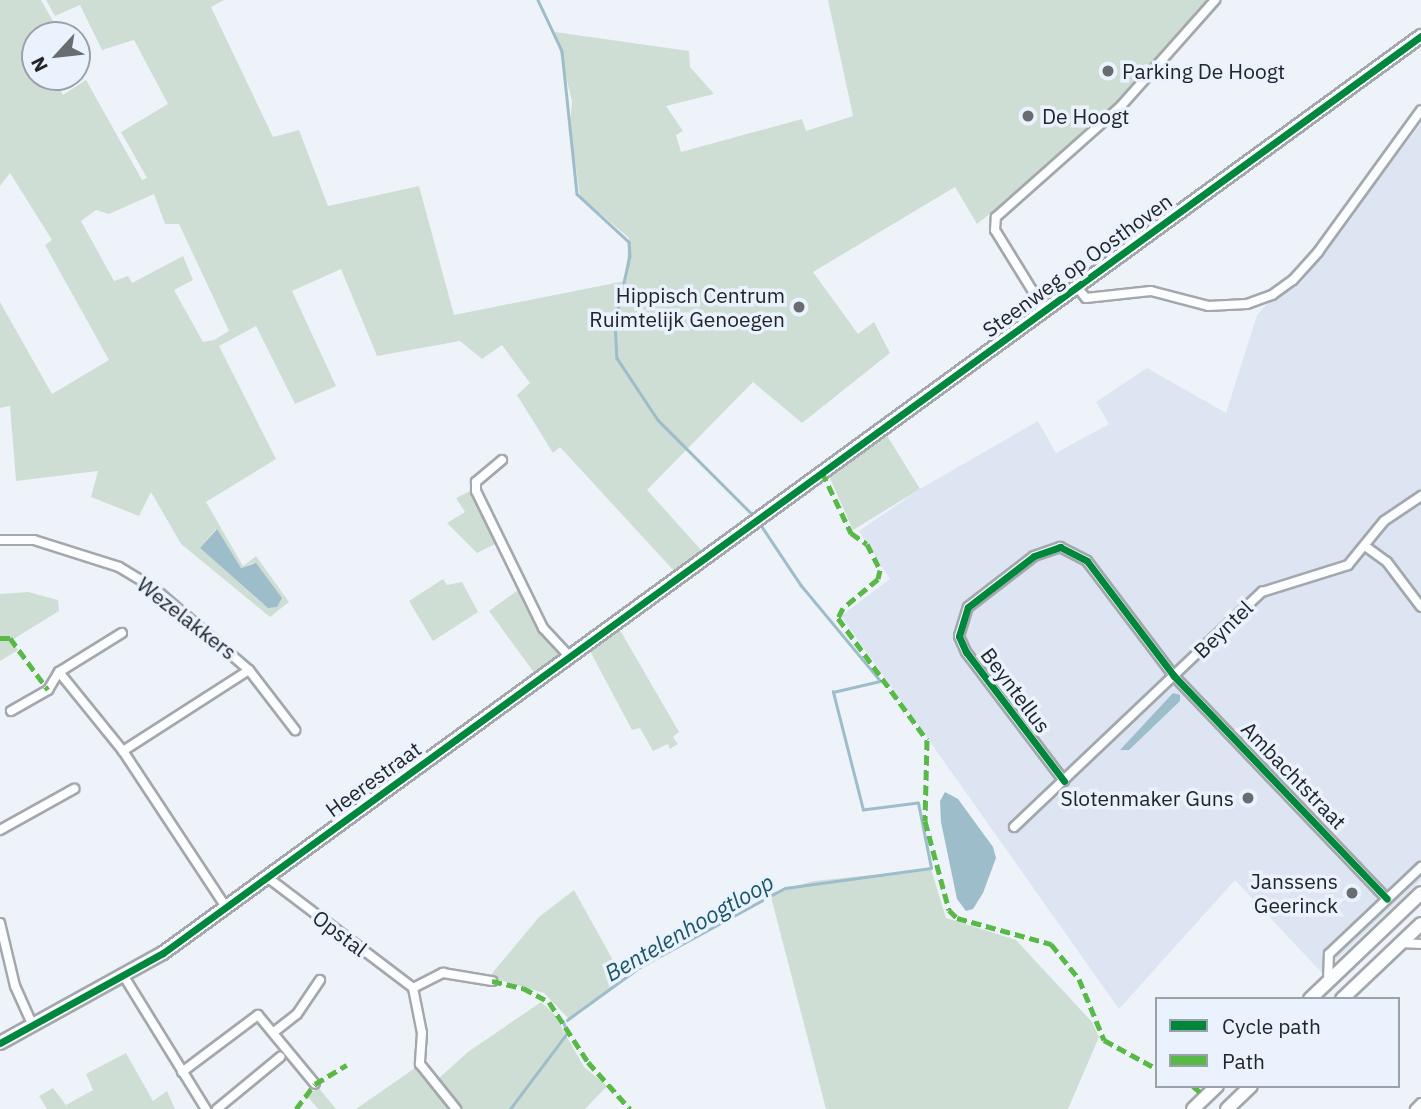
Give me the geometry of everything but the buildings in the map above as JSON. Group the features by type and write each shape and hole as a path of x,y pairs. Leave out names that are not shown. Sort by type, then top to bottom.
{"street":[{"path":"1045,311 995,230 996,217 1121,106 1214,0"},
{"name":"Steenweg op Oosthoven","path":"754,522 1421,36"},
{"path":"1077,287 1086,298 1151,291 1208,306 1247,304 1272,295 1293,280 1318,252 1421,110"},
{"path":"502,460 476,482 475,491 543,628 570,657"},
{"name":"Beyntel","path":"1014,827 1262,592 1348,565 1384,520 1421,496"},
{"name":"Heerestraat","path":"0,1043 125,978 754,522"},
{"name":"Wezelakkers","path":"0,540 34,540 119,567 154,588 249,670 295,730"},
{"path":"1365,547 1387,562 1421,607"},
{"name":"Beyntellus","path":"1064,781 966,652 960,626 968,607 1043,551 1072,550 1087,561 1174,676"},
{"path":"11,711 48,690 59,673 122,633"},
{"name":"Wezelakkers","path":"123,751 249,670"},
{"path":"59,673 123,751 226,907"},
{"name":"Ambachtstraat","path":"1174,676 1387,899"},
{"path":"0,830 74,789"},
{"path":"1341,997 1328,981 1328,954 1421,867"},
{"name":"Opstal","path":"267,877 413,988"},
{"path":"1312,997 1421,893"},
{"path":"0,923 15,986 33,1026"},
{"path":"1343,997 1421,924"},
{"path":"1401,943 1421,944"},
{"path":"456,1109 421,1064 422,1033 413,988 443,973 492,981"},
{"path":"125,978 206,1109"},
{"path":"274,1032 297,1014 320,980"},
{"path":"181,1072 253,1016 261,1016 315,1084"},
{"path":"217,1109 280,1057"},
{"path":"1193,1109 1215,1088"},
{"path":"1227,1109 1249,1088"},
{"path":"1415,1109 1421,1103"}],"shaded area":[{"path":"0,0 41,0 53,21 21,21 21,91 61,91 63,95 69,91 91,89 142,180 147,178 121,132 168,104 134,40 102,50 91,28 91,21 88,21 80,5 55,16 46,0 224,0 211,7 273,137 299,130 328,206 419,186 454,315 625,281 629,238 580,196 570,126 572,101 555,32 689,51 690,67 714,94 666,106 683,131 676,135 681,152 802,119 806,131 853,116 828,0 1209,0 1127,95 1056,161 977,224 955,187 813,272 858,334 874,322 890,353 802,423 753,382 750,385 647,490 702,551 675,572 560,447 553,453 517,395 530,383 502,345 482,359 460,341 377,356 341,269 292,291 336,386 295,404 256,326 219,346 276,459 206,502 243,566 256,556 289,602 270,617 181,544 151,492 139,516 91,497 98,471 16,481 10,406 0,408 0,302 52,394 109,360 45,245 52,240 10,173 0,186","holes":["154,194 165,224 179,224 229,331 214,340 203,342 174,290 193,280 183,256 132,283 128,276 114,281 81,221 96,210 109,214","216,529 241,568 253,563 263,604 200,548"]},
{"path":"1421,123 1421,880 1322,973 1235,880 1119,1009 841,616 890,579 859,531 920,489 1038,421 1056,453 1109,424 1096,402 1147,368 1226,413 1257,315 1267,304 1301,283"},
{"path":"886,434 920,489 853,530 829,476"},
{"path":"472,490 497,543 477,553 447,523 465,512 456,498"},
{"path":"443,579 447,585 462,582 478,612 433,641 409,601"},
{"path":"518,590 538,626 562,651 535,674 489,611"},
{"path":"28,592 58,600 59,611 12,640 18,650 0,661 0,594"},
{"path":"620,630 679,732 673,737 678,744 670,749 668,744 653,751 640,728 632,730 590,651"},
{"path":"931,869 946,918 1016,940 1092,1022 1099,1037 1068,1109 826,1109 770,893 814,881"},
{"path":"574,890 624,980 569,1019 544,993 489,977 539,917"},
{"path":"541,1002 554,1014 584,1067 607,1086 585,1109 356,1109 415,1068 431,1085 468,1052"},
{"path":"126,1053 153,1101 167,1091 175,1109 47,1109 39,1096 53,1088 66,1105 93,1090 86,1074"},
{"path":"318,1087 336,1109 318,1109 308,1097"}],"water":[{"path":"217,529 241,568 256,563 282,598 277,607 268,608 200,548"},
{"path":"1173,693 1180,695 1180,701 1129,750 1120,750"},
{"path":"945,792 958,799 993,847 996,858 983,893 973,909 966,911 957,899 941,822 940,801"}],"waterway":[{"name":"Bentelenhoogtloop","path":"538,0 562,51 577,194 629,242 630,256 615,323 617,358 658,420 755,517"},
{"name":"Bentelenhoogtloop","path":"567,1020 640,967 785,888 931,868 918,803 863,810 833,692 880,681 801,586 759,523"},
{"name":"Bentelenhoogtloop","path":"510,1109 567,1033 563,1022"}],"marked path":[{"path":"822,472 851,533 867,544 880,570 878,579 843,608 838,618 927,740 925,821 949,910 957,918 1051,944 1079,979 1104,1040 1155,1068"},
{"path":"0,638 10,638 48,690"},
{"path":"492,981 523,988 549,1002 588,1062 630,1109"},
{"path":"296,1109 315,1084 347,1065"},
{"path":"1195,1088 1200,1092"}],"cycle path":[{"path":"0,1043 163,953 1421,36"},
{"path":"1064,781 966,652 959,636 968,607 1034,556 1060,547 1087,561 1174,676 1387,899"}],"place":[{"name":"Parking De Hoogt","path":"1108,71"},
{"name":"De Hoogt","path":"1028,116"},
{"name":"Hippisch Centrum Ruimtelijk Genoegen","path":"799,307"},
{"name":"Slotenmaker Guns","path":"1248,798"},
{"name":"Janssens Geerinck","path":"1352,893"}]}
